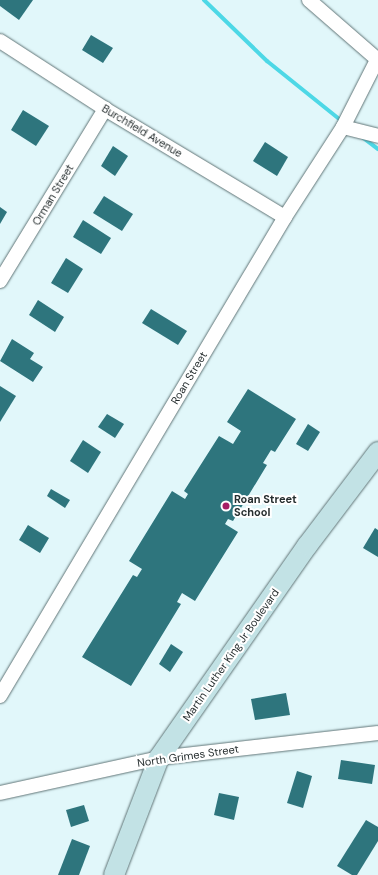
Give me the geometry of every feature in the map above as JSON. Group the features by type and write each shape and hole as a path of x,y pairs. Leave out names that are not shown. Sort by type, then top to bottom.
{"street":[{"path":"310,0 378,60"},
{"name":"Burchfield Avenue","path":"0,41 105,109 286,217"},
{"name":"Roan Street","path":"0,696 286,217 343,127 378,60"},
{"name":"Orman Street","path":"0,281 105,109"},
{"path":"343,127 378,136"},
{"name":"Martin Luther King Jr Boulevard","path":"114,875 159,758 307,546 378,452"},
{"name":"North Grimes Street","path":"0,793 159,758 378,733"}],"building":[{"path":"0,0 33,0 19,20 0,6"},
{"path":"91,35 113,48 103,63 82,50"},
{"path":"23,110 49,126 36,146 11,130"},
{"path":"265,142 288,157 277,176 253,161"},
{"path":"113,146 128,156 115,176 101,166"},
{"path":"104,196 133,214 122,231 93,213"},
{"path":"0,207 7,212 0,224"},
{"path":"83,220 111,238 101,254 73,237"},
{"path":"66,258 83,269 68,293 51,283"},
{"path":"38,300 64,317 55,332 29,315"},
{"path":"151,309 187,331 178,345 142,323"},
{"path":"12,339 34,353 30,359 43,367 33,382 0,361"},
{"path":"0,386 16,396 0,422"},
{"path":"248,389 296,419 275,452 271,450 263,463 267,465 233,521 228,519 225,524 238,532 195,601 182,593 177,602 181,604 131,686 82,657 133,575 137,577 142,569 129,561 172,491 185,499 188,494 184,491 219,436 233,444 241,431 227,422"},
{"path":"107,414 124,424 115,438 98,427"},
{"path":"308,424 320,432 308,451 296,444"},
{"path":"83,440 101,452 88,473 70,461"},
{"path":"51,489 70,500 65,508 47,496"},
{"path":"28,525 49,538 40,553 19,540"},
{"path":"375,528 378,530 378,557 363,548"},
{"path":"171,644 183,652 170,672 159,664"},
{"path":"286,693 290,715 255,720 251,699"},
{"path":"341,760 375,765 372,784 338,779"},
{"path":"297,771 312,776 303,808 287,803"},
{"path":"219,793 239,797 234,820 214,815"},
{"path":"84,805 89,821 71,827 66,810"},
{"path":"366,820 378,827 378,841 357,875 352,875 337,866"},
{"path":"72,839 90,846 79,875 58,875"}],"waterway":[{"path":"204,0 267,61 343,122"},
{"path":"362,137 378,149"}],"place":[{"name":"Roan Street School","path":"226,506"}]}
